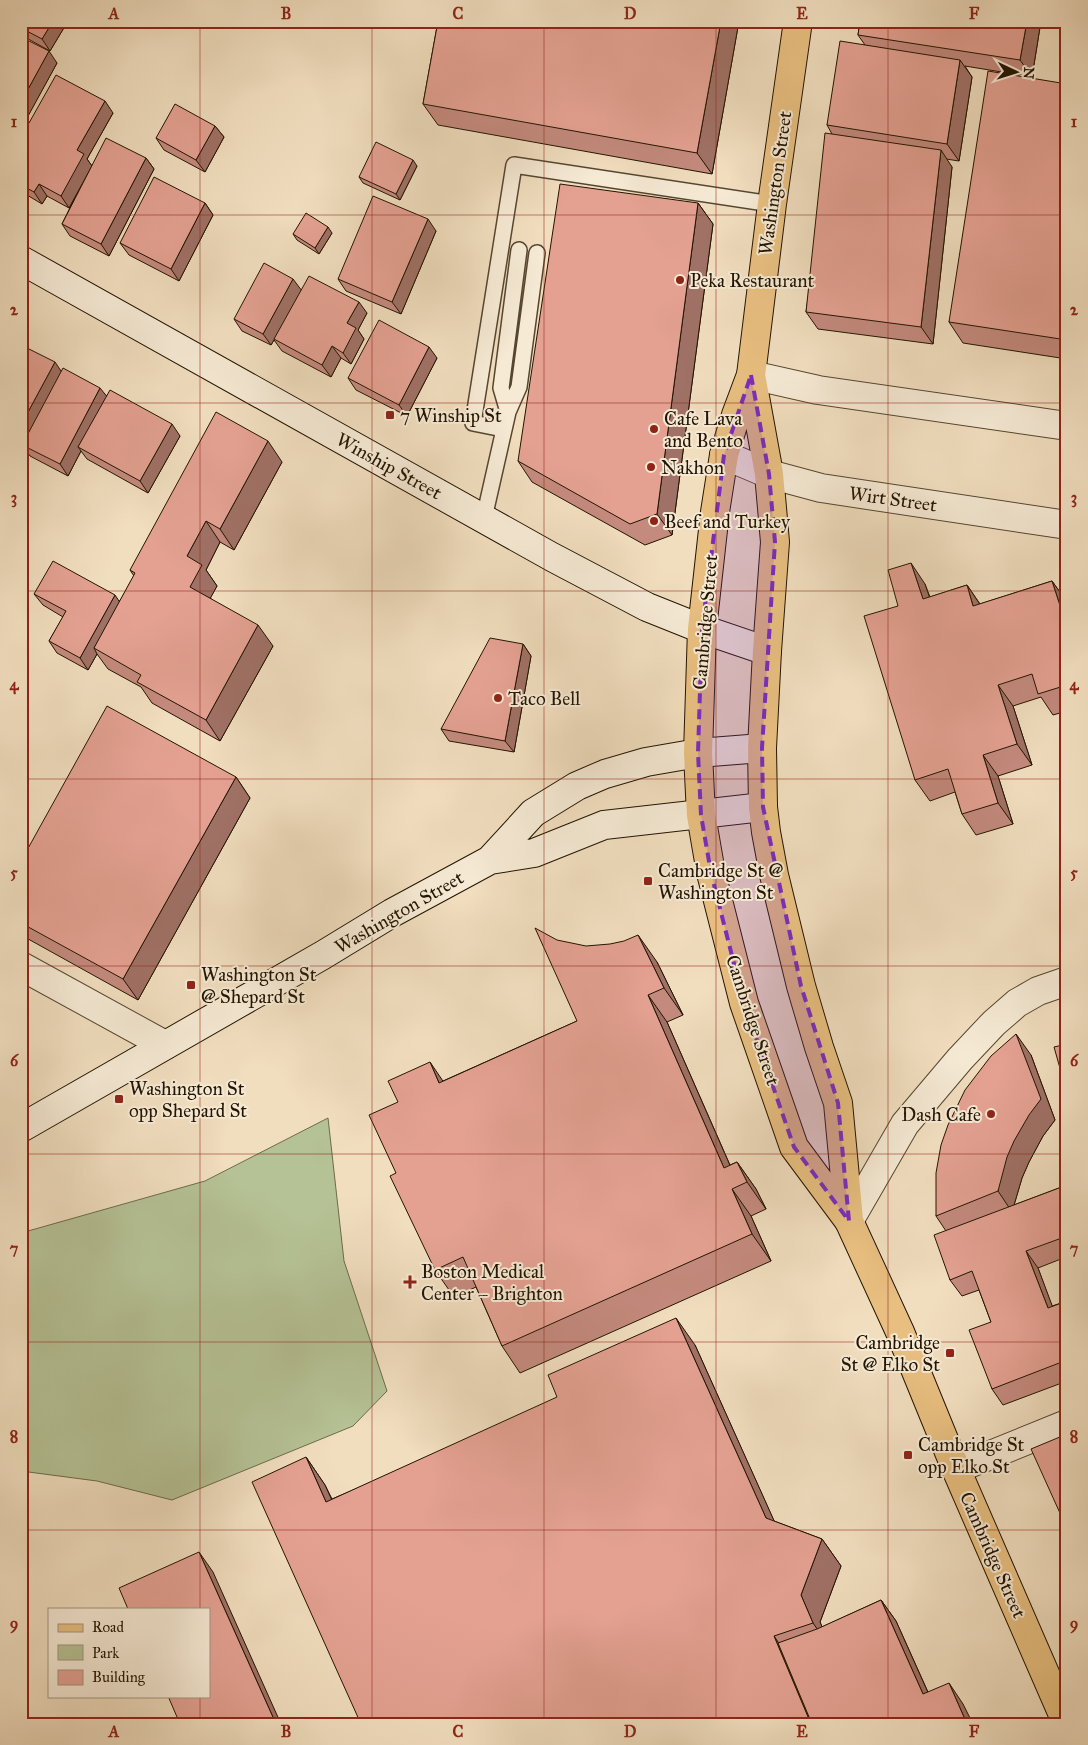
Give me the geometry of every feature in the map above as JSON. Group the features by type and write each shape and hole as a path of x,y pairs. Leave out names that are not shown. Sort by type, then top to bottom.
{"main road":[{"name":"Washington Street","path":"751,375 772,204 798,21"},
{"name":"Winship Street","path":"21,260 648,608 767,651"},
{"path":"751,375 818,390 1067,426"},
{"name":"Cambridge Street","path":"751,375 724,455 715,512 702,629 698,753 701,814 711,873 744,1003 794,1147 849,1221 900,1332 956,1469 1067,1724"},
{"name":"Cambridge Street","path":"751,375 769,474 775,542 762,748 763,807 774,875 801,986 838,1103 849,1221"},
{"name":"Wirt Street","path":"724,455 769,474 821,488 1067,525"},
{"name":"Washington Street","path":"490,860 532,812 577,786 605,774 646,762 698,753 762,748"},
{"name":"Washington Street","path":"21,1128 323,955 392,913 490,860 534,853 604,825 763,807"},
{"path":"21,966 165,1045"},
{"path":"849,1221 905,1124 920,1109 960,1058 994,1023 1017,1003 1038,991 1067,981"},
{"path":"956,1469 1067,1424"}],"lane":[{"path":"503,429 473,423 514,165 772,204"},
{"path":"508,412 501,388 519,250"},
{"path":"484,518 503,429 519,387 537,252"}],"highlighted area":[{"path":"751,375 769,474 775,542 762,748 763,807 801,986 838,1103 849,1221 794,1147 744,1003 711,873 701,815 698,753 702,629 724,455"}],"green space":[{"path":"328,1118 344,1261 387,1391 353,1426 172,1500 97,1481 21,1471 21,1233 205,1181"}],"building":[{"path":"21,21 53,21 42,39 21,28"},
{"path":"438,21 721,21 697,153 423,104"},
{"path":"860,21 1027,21 1020,60 858,35"},
{"path":"21,37 49,51 21,102"},
{"path":"840,41 960,60 947,144 827,125"},
{"path":"988,71 1067,84 1067,340 949,322"},
{"path":"56,75 105,101 77,150 84,154 61,196 39,184 34,192 21,185 21,119 29,123"},
{"path":"175,104 215,126 196,160 156,138"},
{"path":"825,133 941,150 921,327 806,312"},
{"path":"106,138 146,158 101,244 62,224"},
{"path":"376,142 413,160 396,194 359,177"},
{"path":"154,177 205,203 171,269 120,243"},
{"path":"560,184 698,203 657,514 630,524 518,461"},
{"path":"373,196 428,219 392,302 338,279"},
{"path":"306,213 328,227 315,248 293,234"},
{"path":"264,263 293,279 263,334 234,319"},
{"path":"309,276 359,302 347,323 356,328 343,353 332,346 322,365 274,339"},
{"path":"379,320 429,347 399,405 348,378"},
{"path":"21,345 55,362 21,425"},
{"path":"63,368 100,388 60,464 22,445"},
{"path":"110,390 172,424 140,481 78,447"},
{"path":"216,412 268,441 220,529 206,521 187,556 202,565 190,587 258,625 206,720 137,682 141,675 94,648 135,573 130,570"},
{"path":"53,561 115,595 80,658 49,641 66,611 34,594"},
{"path":"911,563 923,599 967,585 973,606 1052,581 1067,627 1067,685 1038,694 1032,674 998,685 1017,744 983,755 998,803 962,814 948,769 915,780 864,616 898,606 888,570"},
{"name":"Taco Bell","path":"490,638 523,644 505,741 441,729"},
{"path":"107,706 236,777 123,979 21,923 21,861"},
{"path":"535,928 557,940 586,946 610,944 638,935 664,988 648,995 724,1168 737,1162 747,1182 732,1189 752,1234 502,1346 463,1257 435,1270 390,1176 396,1173 369,1115 398,1102 388,1081 430,1062 439,1083 577,1021"},
{"path":"1016,1034 1041,1099 1014,1141 1007,1157 998,1191 936,1216 936,1173 941,1145 948,1125 965,1090 991,1056"},
{"path":"1067,1044 1067,1093 1054,1047"},
{"path":"1067,1185 1067,1260 1059,1239 1026,1251 1048,1308 1067,1301 1067,1360 992,1389 969,1330 991,1322 972,1271 950,1280 934,1235"},
{"path":"676,1318 766,1518 822,1539 801,1595 813,1623 774,1636 811,1724 361,1724 252,1482 306,1457 326,1502 557,1397 548,1375"},
{"path":"1067,1434 1067,1521 1064,1522 1031,1449"},
{"path":"199,1552 276,1724 180,1724 169,1698 210,1698 210,1608 128,1608 119,1588"},
{"path":"881,1600 923,1694 949,1683 967,1724 812,1724 778,1643 817,1629"}],"place":[{"name":"Peka Restaurant","path":"680,280"},
{"name":"7 Winship St","path":"390,415"},
{"name":"Cafe Lava and Bento","path":"654,429"},
{"name":"Nakhon","path":"651,467"},
{"name":"Beef and Turkey","path":"654,521"},
{"name":"Taco Bell","path":"498,698"},
{"name":"Cambridge St @ Washington St","path":"648,881"},
{"name":"Washington St @ Shepard St","path":"191,985"},
{"name":"Washington St opp Shepard St","path":"119,1099"},
{"name":"Dash Cafe","path":"991,1114"},
{"name":"Boston Medical Center – Brighton","path":"410,1282"},
{"name":"Cambridge St @ Elko St","path":"950,1353"},
{"name":"Cambridge St opp Elko St","path":"908,1455"}]}
